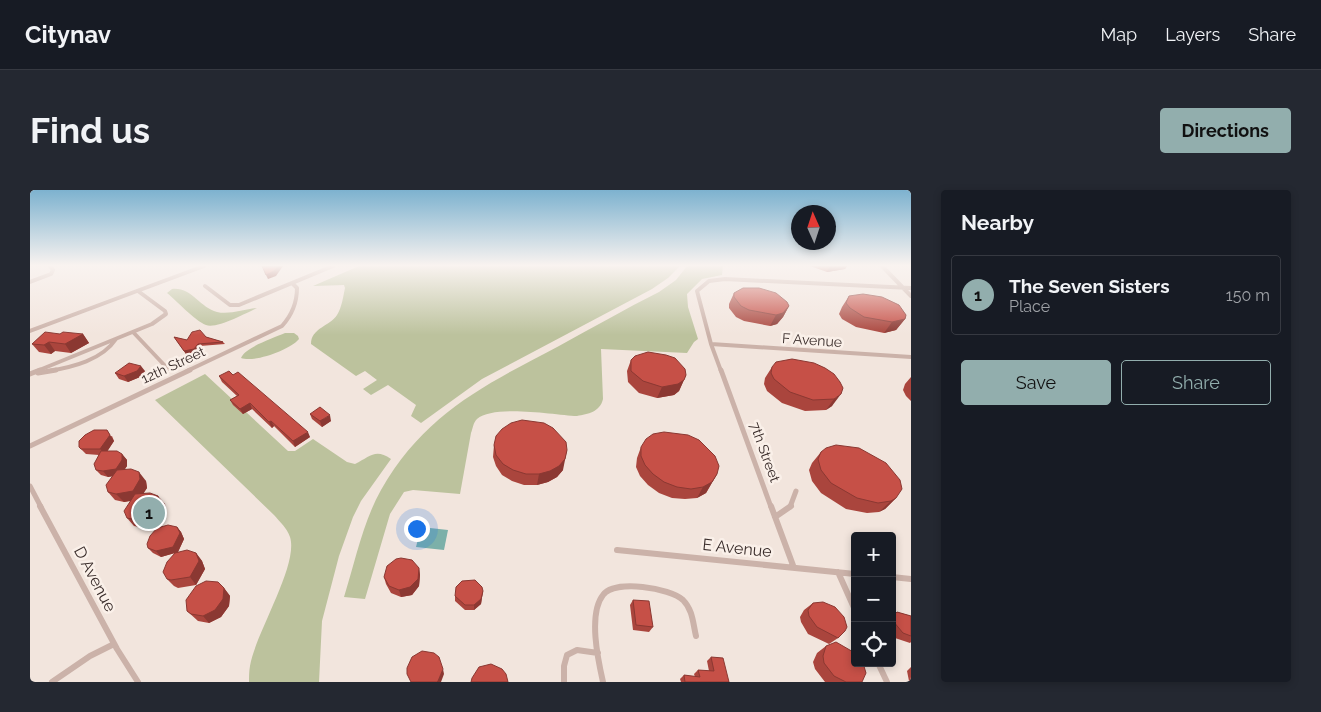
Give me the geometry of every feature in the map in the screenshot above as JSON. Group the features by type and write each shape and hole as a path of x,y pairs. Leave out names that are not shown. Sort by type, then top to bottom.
{"lane":[{"path":"30,324 32,330 143,289"},
{"path":"210,289 234,306 279,289"},
{"name":"12th Street","path":"30,446 282,326 298,292 297,289"},
{"name":"7th Street","path":"700,289 697,293 711,344 794,568"},
{"path":"31,374 157,322 166,314 159,306 138,291"},
{"path":"133,332 168,369"},
{"path":"31,374 57,371 71,366 109,350 116,339"},
{"name":"F Avenue","path":"711,344 911,357"},
{"name":"D Avenue","path":"30,486 114,644 138,682"},
{"path":"775,517 790,508 795,500 796,491"},
{"name":"E Avenue","path":"617,550 851,574"},
{"path":"838,572 851,601"},
{"path":"896,578 911,579"},
{"path":"603,682 598,653 597,605 605,592 615,587 651,590 676,596 687,604 690,610 696,636"},
{"path":"52,682 102,648 114,644"},
{"path":"564,682 564,666 567,655 577,650 598,653"},
{"path":"880,667 887,682"}],"green space":[{"path":"172,289 179,289 191,294 211,310 217,312 257,308 224,323 211,326 206,325 191,315 167,293"},
{"path":"345,289 652,289 482,379 421,423 411,416 416,405 388,385 371,395 363,389 377,380 365,371 356,376 311,344 314,334 334,319 341,305"},
{"path":"663,289 692,289 687,294 688,307 698,339 687,353 601,349 603,399 599,407 593,412 577,416 510,411 497,412 477,419 471,433 460,494 413,490 404,492 390,514 365,599 344,597 364,529 375,502 398,463 417,440 437,421 482,388"},
{"path":"285,333 294,333 299,339 272,355 254,359 241,358 248,350"},
{"path":"205,374 288,451 295,451 313,439 347,462 355,464 377,454 391,459 361,501 339,556 322,621 319,682 249,682 254,652 283,582 291,549 290,537 274,515 155,400"}],"water":[{"path":"421,527 448,530 444,550 416,547"}],"building":[{"path":"741,289 762,289 776,293 789,306 783,313 776,315 749,310 741,306 734,297 734,293"},
{"path":"863,294 882,297 899,305 906,315 905,319 892,322 864,317 846,303 849,296"},
{"path":"200,330 206,337 223,342 198,344 194,349 184,351 174,337 187,340 192,332"},
{"path":"45,332 83,334 65,344 49,342 44,345 32,344"},
{"path":"648,352 675,358 685,369 686,375 684,380 678,384 662,387 643,381 631,371 631,360 635,356"},
{"path":"792,359 814,363 834,374 843,388 841,394 834,399 813,400 790,392 774,379 771,373 772,367 776,362"},
{"path":"129,363 141,366 137,371 124,376 115,373"},
{"path":"229,371 233,375 238,372 308,432 293,441 271,421 269,422 250,403 240,409 230,400 239,395 219,376"},
{"path":"320,407 330,415 320,421 310,414"},
{"path":"522,420 544,423 553,428 566,442 565,459 559,466 539,474 526,474 513,470 503,464 496,455 494,445 496,436 511,423"},
{"path":"94,430 107,430 110,435 100,449 81,449 79,441"},
{"path":"664,432 688,435 699,440 715,456 719,466 712,482 703,487 691,489 677,487 664,482 653,474 645,465 641,456 641,447 646,439 653,434"},
{"path":"836,445 859,448 886,463 900,480 902,489 896,498 891,501 878,503 857,498 831,483 821,470 818,459 821,452 826,448"},
{"path":"101,451 117,451 122,454 122,460 116,469 96,470 94,464"},
{"path":"131,469 139,472 140,479 133,491 116,494 108,492 106,485 117,470"},
{"path":"150,493 158,496 159,504 149,517 136,520 127,518 124,511 135,494"},
{"path":"168,525 177,527 180,533 173,547 156,551 148,548 147,544 150,536 157,528"},
{"path":"187,550 196,553 199,561 190,577 167,579 163,572 167,562 175,553"},
{"path":"396,559 412,560 419,568 418,579 410,587 399,590 389,586 384,577 387,566"},
{"path":"475,580 482,587 481,599 474,605 465,605 455,596 456,587 462,581"},
{"path":"206,581 218,582 224,588 223,599 215,610 203,616 191,614 187,611 186,600 196,586"},
{"path":"633,600 649,601 653,627 636,625"},
{"path":"823,602 835,607 844,617 847,627 838,638 817,627 809,616 808,610 813,603"},
{"path":"896,613 911,616 911,636 903,633 896,625"},
{"path":"836,642 851,651 851,667 864,667 866,673 862,682 846,682 834,676 824,663 823,656 826,646"},
{"path":"422,651 434,653 439,657 443,669 437,682 411,682 407,674 407,668 412,657"},
{"path":"711,657 723,658 729,682 685,682 684,675 700,677 698,670 714,671"},
{"path":"491,664 502,669 506,674 508,682 471,682 479,667"}],"place":[{"name":"The Seven Sisters","path":"149,513"}]}
